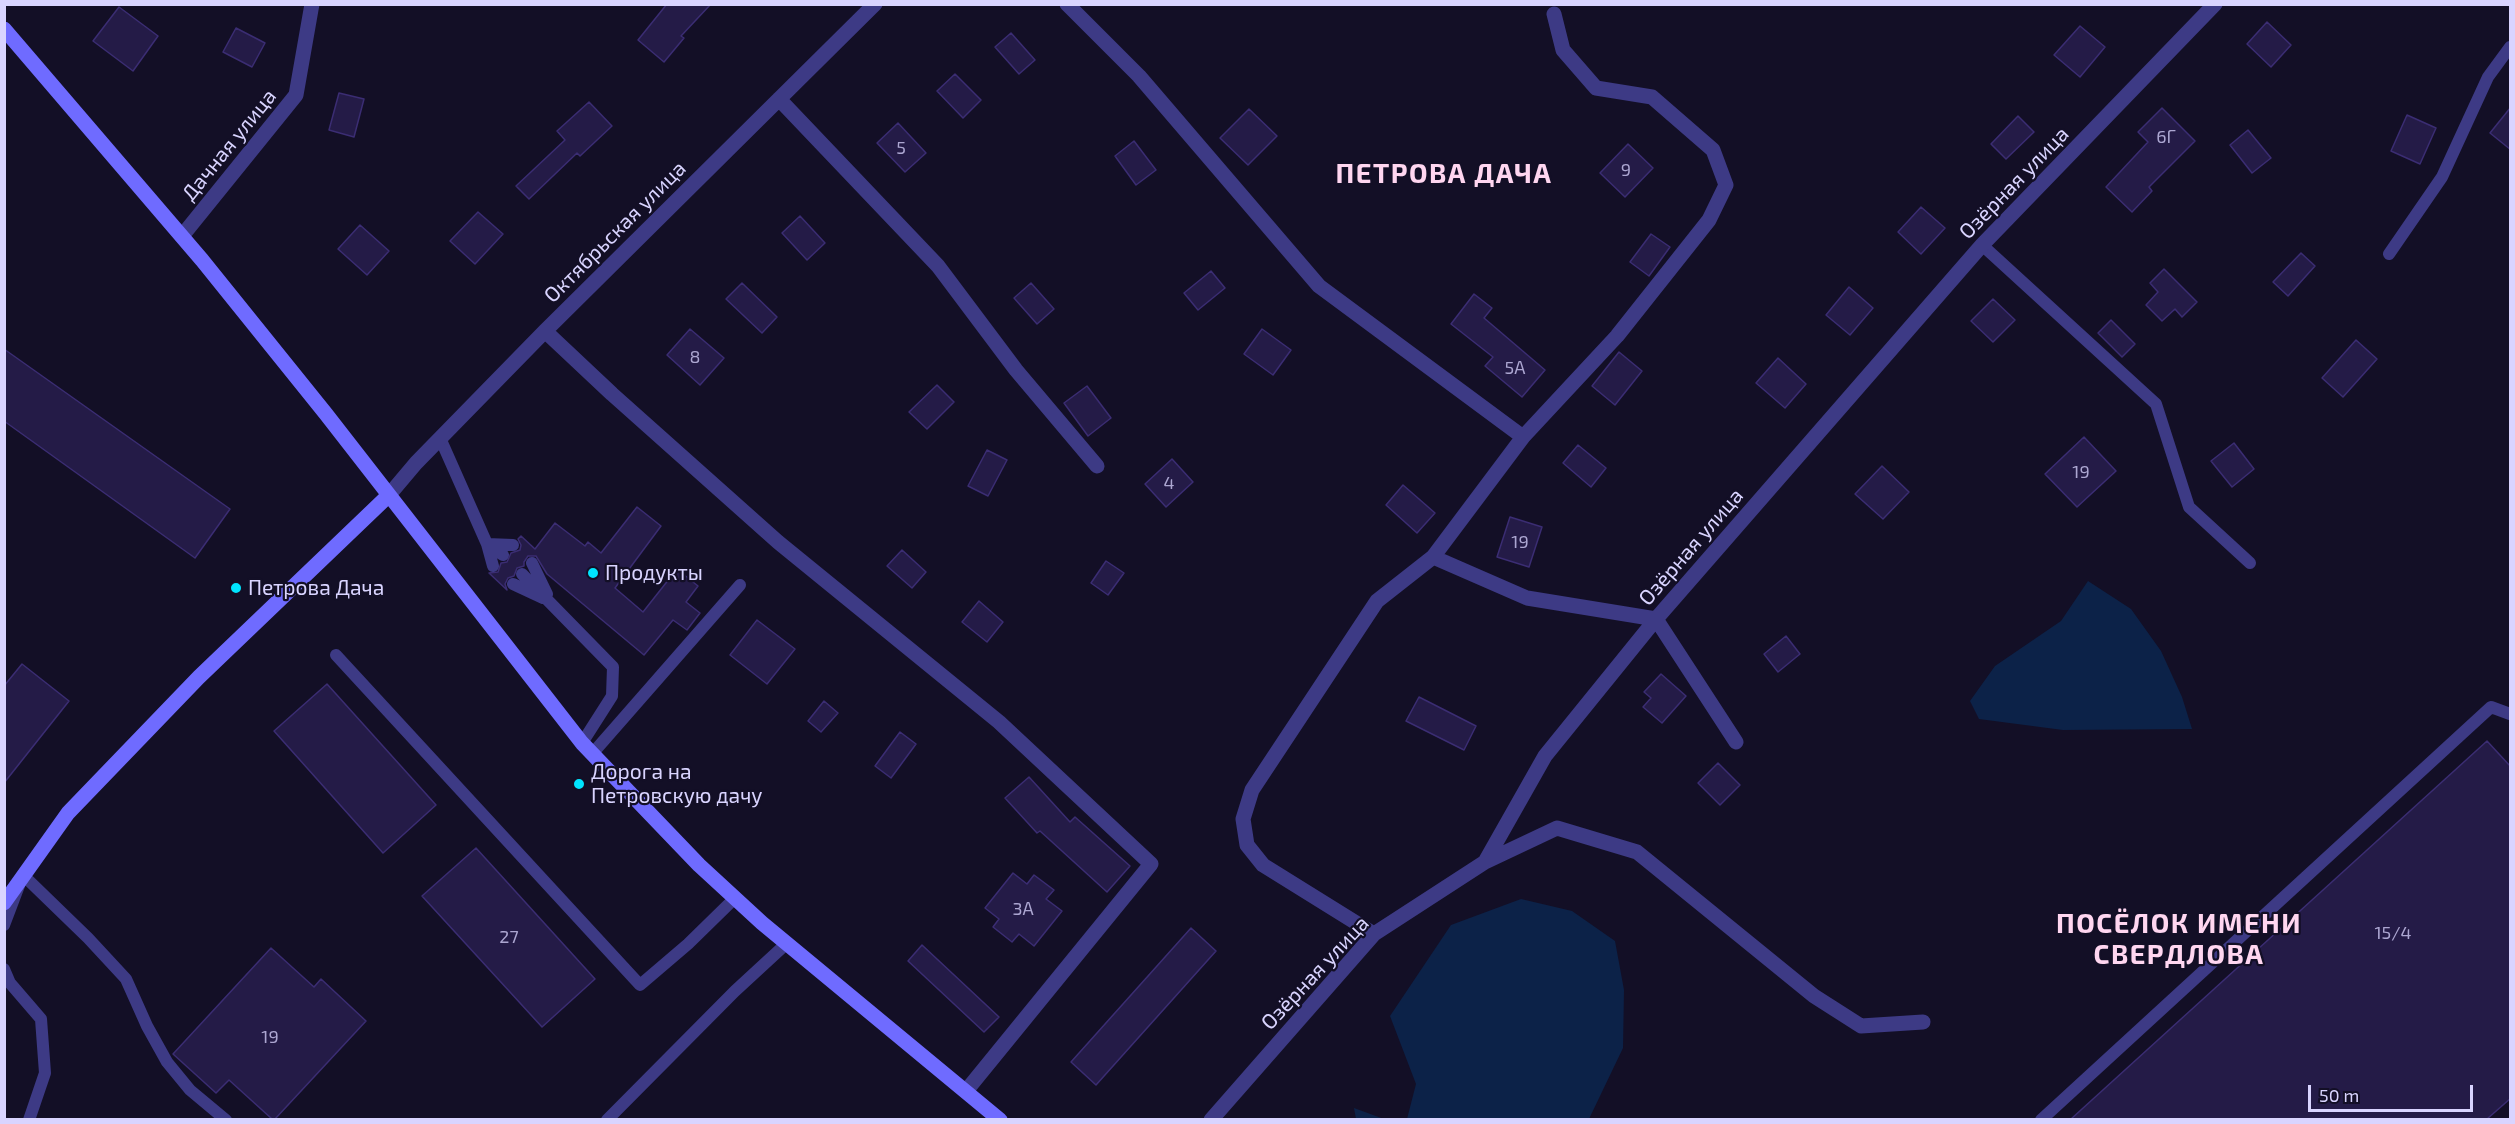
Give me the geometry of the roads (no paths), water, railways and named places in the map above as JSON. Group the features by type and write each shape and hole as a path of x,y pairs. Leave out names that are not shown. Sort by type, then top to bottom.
{"main road":[{"path":"4,29 182,236 587,748 699,865 786,944 1000,1119"},
{"path":"4,903 68,813 199,677 389,495"}],"street":[{"name":"Дачная улица","path":"182,236 296,95 312,4"},
{"name":"Октябрьская улица","path":"389,495 440,438 545,331 875,4"},
{"path":"1067,4 1139,76 1319,286 1523,437"},
{"name":"Озёрная улица","path":"1211,1119 1374,934 1485,862 1545,756 1656,619 1982,245 2215,4"},
{"path":"1374,934 1263,866 1247,845 1243,819 1252,790 1377,601 1433,557 1523,437 1617,336 1708,220 1726,185 1713,150 1652,97 1596,88 1563,50 1554,14"},
{"path":"779,99 938,266 1016,370 1097,466"},
{"path":"545,331 778,542 999,722 1151,864 966,1091"},
{"path":"1433,557 1527,598 1656,619 1736,742"},
{"path":"1485,862 1557,828 1636,852 1814,996 1861,1026 1923,1022"}],"lane":[{"path":"2389,254 2442,177 2488,77 2511,47"},
{"path":"1982,245 2156,404 2189,507 2250,563"},
{"path":"440,438 487,544 493,566"},
{"path":"487,544 513,545"},
{"path":"487,544 503,555"},
{"path":"532,563 552,603"},
{"path":"522,574 613,667 612,696 587,748"},
{"path":"513,584 552,603"},
{"path":"587,748 740,585"},
{"path":"336,656 640,985 688,944 735,898"},
{"path":"2041,1119 2492,707 2511,714"},
{"path":"4,925 23,876 75,925 126,979 147,1026 167,1062 190,1090 226,1119"},
{"path":"607,1119 735,991 786,944"},
{"path":"4,969 7,983 41,1019 45,1073 29,1119"}],"water":[{"path":"2088,581 2131,609 2161,651 2182,697 2192,729 2063,730 1979,719 1970,701 1995,666 2061,621"},
{"path":"1521,899 1572,911 1615,941 1624,990 1623,1048 1589,1119 1407,1119 1416,1084 1390,1016 1451,925"},
{"path":"1354,1108 1384,1119 1356,1119"}],"place":[{"name":"Продукты","path":"593,573"},
{"name":"Петрова Дача","path":"236,588"},
{"name":"Дорога на Петровскую дачу","path":"579,784"}],"district":[{"name":"ПЕТРОВА ДАЧА","path":"1444,174"},
{"name":"ПОСЁЛОК ИМЕНИ СВЕРДЛОВА","path":"2179,940"}]}
